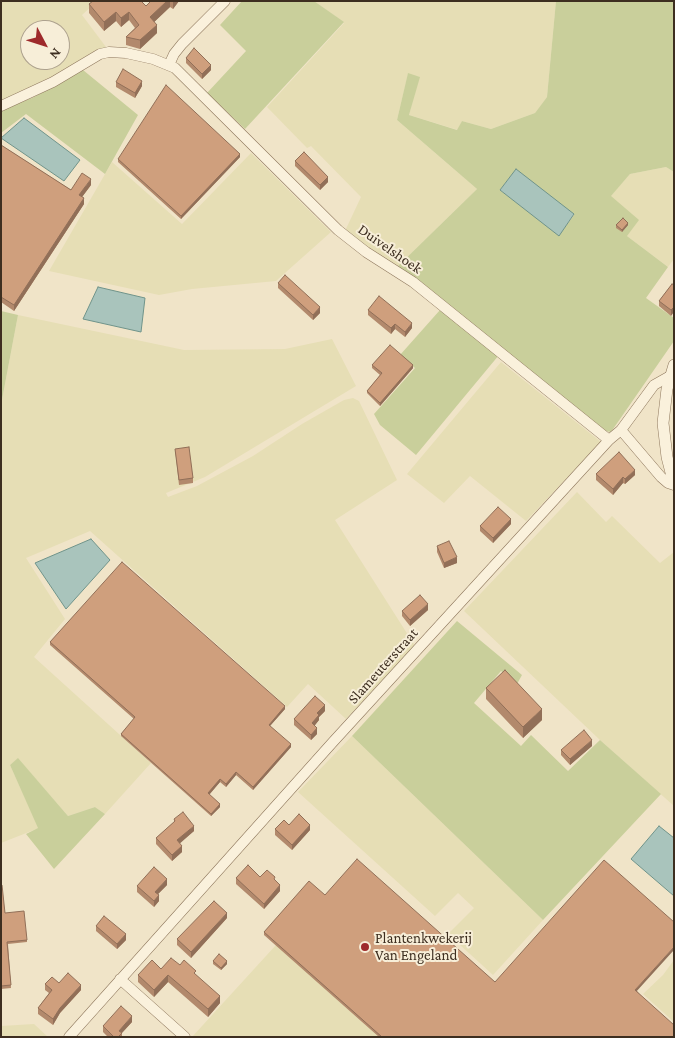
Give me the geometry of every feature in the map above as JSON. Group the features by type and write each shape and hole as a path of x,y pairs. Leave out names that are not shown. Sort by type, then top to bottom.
{"street":[{"path":"169,65 174,54 182,44 224,1"},
{"name":"Duivelshoek","path":"1,106 53,82 100,54 109,52 153,58 175,68 338,230 366,252 413,282 609,440"},
{"path":"672,371 665,397 663,423 667,457 674,485"},
{"name":"Slameuterstraat","path":"68,1037 332,743 609,440 621,430 654,385 672,371"},
{"path":"621,430 661,477 674,485"},
{"path":"120,979 185,1037"}],"shaded area":[{"path":"1,1 97,1 82,15 106,47 70,69 70,20 20,20 20,70 69,70 54,79 1,103"},
{"path":"314,1 556,1 547,97 535,113 491,129 462,121 458,130 409,115 419,77 408,74 397,120 477,189 397,267 345,231 361,197 311,146 307,148 267,107 344,23"},
{"path":"251,153 331,232 276,281 192,289 159,295 49,271 112,162 182,224"},
{"path":"666,167 674,172 674,259 668,267 627,236 610,196 630,174"},
{"path":"18,315 184,350 285,349 332,339 356,386 205,477 166,493 168,497 197,486 253,456 302,424 344,400 353,398 359,401 397,480 335,520 415,646 346,719 308,684 287,707 90,531 26,558 65,619 34,657 151,763 105,814 95,807 68,816 18,759 10,765 39,828 1,843 1,405"},
{"path":"501,362 601,442 526,521 470,476 444,503 407,474"},
{"path":"577,492 606,522 612,516 660,563 674,552 674,806 600,740 464,611"},
{"path":"352,736 543,920 493,975 448,934 474,908 458,893 435,916 298,792"},
{"path":"276,945 379,1037 192,1037"},
{"path":"674,960 674,1022 643,994 663,975"},
{"path":"34,1024 48,1037 1,1037 1,1026"}],"green space":[{"path":"242,1 314,1 344,22 245,129 207,93 246,51 220,25"},
{"path":"556,1 674,1 674,172 666,167 630,174 611,196 639,220 627,236 668,267 646,298 674,318 674,341 611,432 605,431 416,278 397,267 477,189 397,120 408,73 420,77 409,115 457,130 462,121 491,129 535,113 547,97","holes":["516,170 574,215 559,235 500,190"]},
{"path":"83,70 138,115 105,174 26,114 1,133 1,110 32,98"},
{"path":"440,310 499,355 416,455 380,425 374,414 415,368 400,355"},
{"path":"1,311 18,315 1,405"},
{"path":"457,621 522,675 517,684 501,671 474,703 521,746 531,735 568,771 600,740 661,794 543,920 352,736"},
{"path":"18,758 68,816 95,807 105,814 54,869 26,834 38,828 10,765"}],"water":[{"path":"24,118 80,160 64,181 1,138"},
{"path":"516,169 574,214 559,236 500,190"},
{"path":"98,287 145,298 141,332 83,319"},
{"path":"91,539 110,560 66,609 35,563"},
{"path":"659,826 674,838 674,896 631,859"}],"building":[{"path":"93,1 141,1 146,6 151,1 167,1 150,17 157,25 140,40 126,37 139,25 129,12 121,18 116,12 104,22 89,4"},
{"path":"194,48 211,65 202,74 186,58"},
{"path":"123,69 142,81 135,93 116,82"},
{"path":"166,85 240,154 181,216 118,159"},
{"path":"1,145 71,190 82,173 91,179 79,195 84,198 14,305 1,297"},
{"path":"304,152 328,177 320,185 295,161"},
{"path":"623,218 628,223 622,230 616,225"},
{"path":"285,275 320,307 313,315 278,283"},
{"path":"672,284 674,285 674,307 671,310 659,301"},
{"path":"379,296 412,323 405,332 395,324 391,328 368,310"},
{"path":"390,345 413,365 380,403 367,391 382,373 372,365"},
{"path":"189,447 193,478 179,480 175,449"},
{"path":"619,452 635,470 625,479 623,477 613,489 596,474"},
{"path":"498,507 511,519 493,538 480,526"},
{"path":"449,541 457,557 444,563 437,546"},
{"path":"122,562 285,706 269,725 291,744 253,787 236,772 226,784 220,779 208,793 220,804 211,814 121,734 135,717 50,642"},
{"path":"420,595 428,604 410,620 402,611"},
{"path":"505,670 542,709 523,727 486,688"},
{"path":"315,696 325,705 317,713 319,715 312,723 317,728 311,735 294,719"},
{"path":"584,730 592,740 570,759 561,750"},
{"path":"183,812 194,826 177,840 182,846 172,855 156,838"},
{"path":"299,814 310,825 292,845 275,829 284,820 289,825"},
{"name":"Plantenkwekerij Van Engeland","path":"357,859 495,982 604,860 674,922 674,947 635,990 674,1025 674,1037 382,1037 264,932 309,881 325,895"},
{"path":"248,865 260,877 267,870 280,885 264,904 236,878"},
{"path":"154,867 167,879 155,892 159,895 154,901 137,886"},
{"path":"1,885 5,913 24,911 27,940 7,942 11,985 1,986"},
{"path":"214,901 227,913 191,952 177,939"},
{"path":"104,916 126,934 117,944 96,926"},
{"path":"219,954 227,961 221,968 213,961"},
{"path":"171,958 180,965 184,960 196,971 194,973 220,996 208,1009 168,975 154,990 138,975 152,960 161,969"},
{"path":"68,973 81,985 60,1008 53,1019 38,1008 52,990 45,984 52,977 59,983"},
{"path":"121,1006 132,1016 119,1031 122,1033 118,1037 114,1037 103,1026"}],"place":[{"name":"Plantenkwekerij Van Engeland","path":"365,947"}]}
